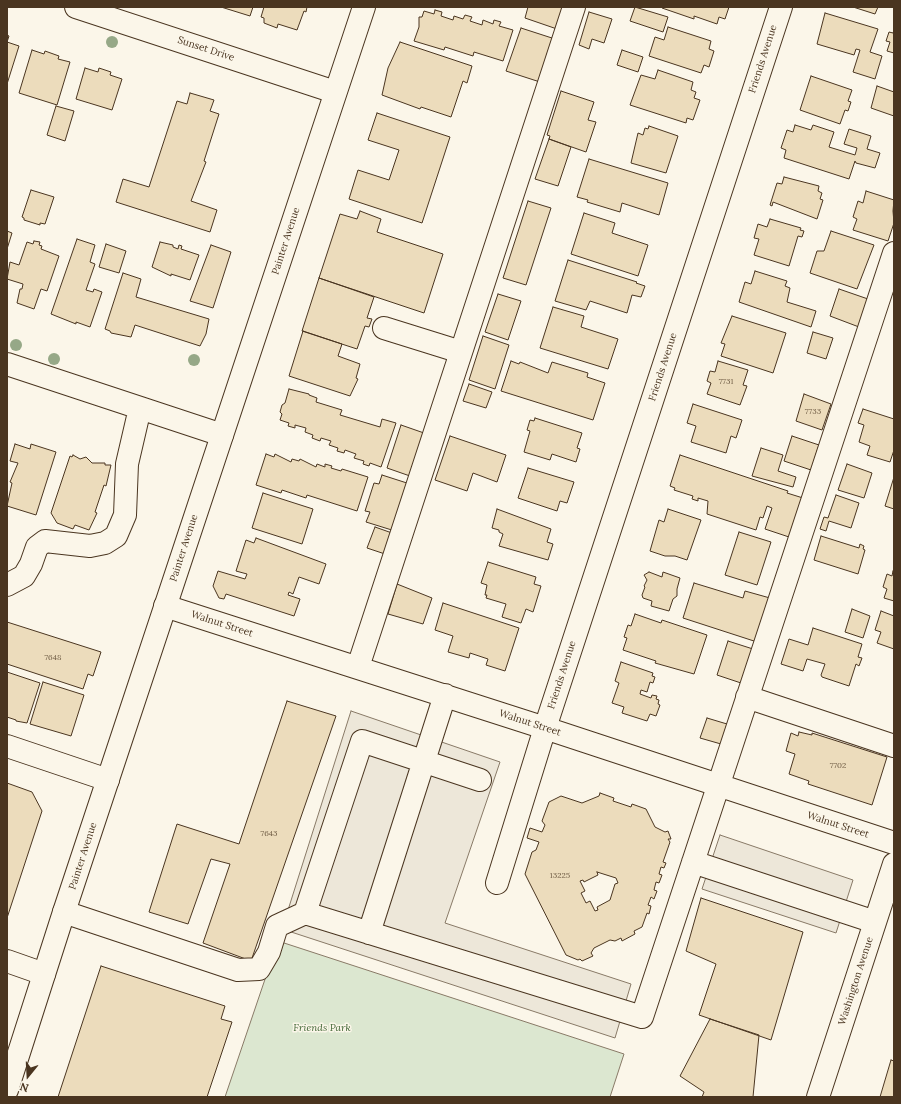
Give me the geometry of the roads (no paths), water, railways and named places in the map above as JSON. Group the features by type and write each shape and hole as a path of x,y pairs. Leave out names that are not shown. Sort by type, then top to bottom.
{"street":[{"name":"Sunset Drive","path":"76,7 335,92"},
{"name":"Painter Avenue","path":"7,1090 64,912 364,7"},
{"path":"358,667 574,7"},
{"name":"Friends Avenue","path":"497,883 545,728 781,7"},
{"path":"64,912 238,970 258,969 269,952 277,926 305,913 642,1017 894,254"},
{"path":"384,328 461,352"},
{"path":"7,364 222,435"},
{"path":"7,585 24,576 31,564 37,546 44,541 90,546 105,543 116,536 125,515 127,464 140,408"},
{"name":"Walnut Street","path":"165,606 445,695 894,843"},
{"path":"369,933 445,695"},
{"path":"747,698 894,746"},
{"path":"305,913 362,741 480,780"},
{"path":"7,746 108,780"},
{"path":"693,862 875,922"},
{"name":"Washington Avenue","path":"818,1097 894,864"},
{"path":"7,961 44,974"}],"park label":[{"name":"Friends Park","path":"322,1028"}]}
